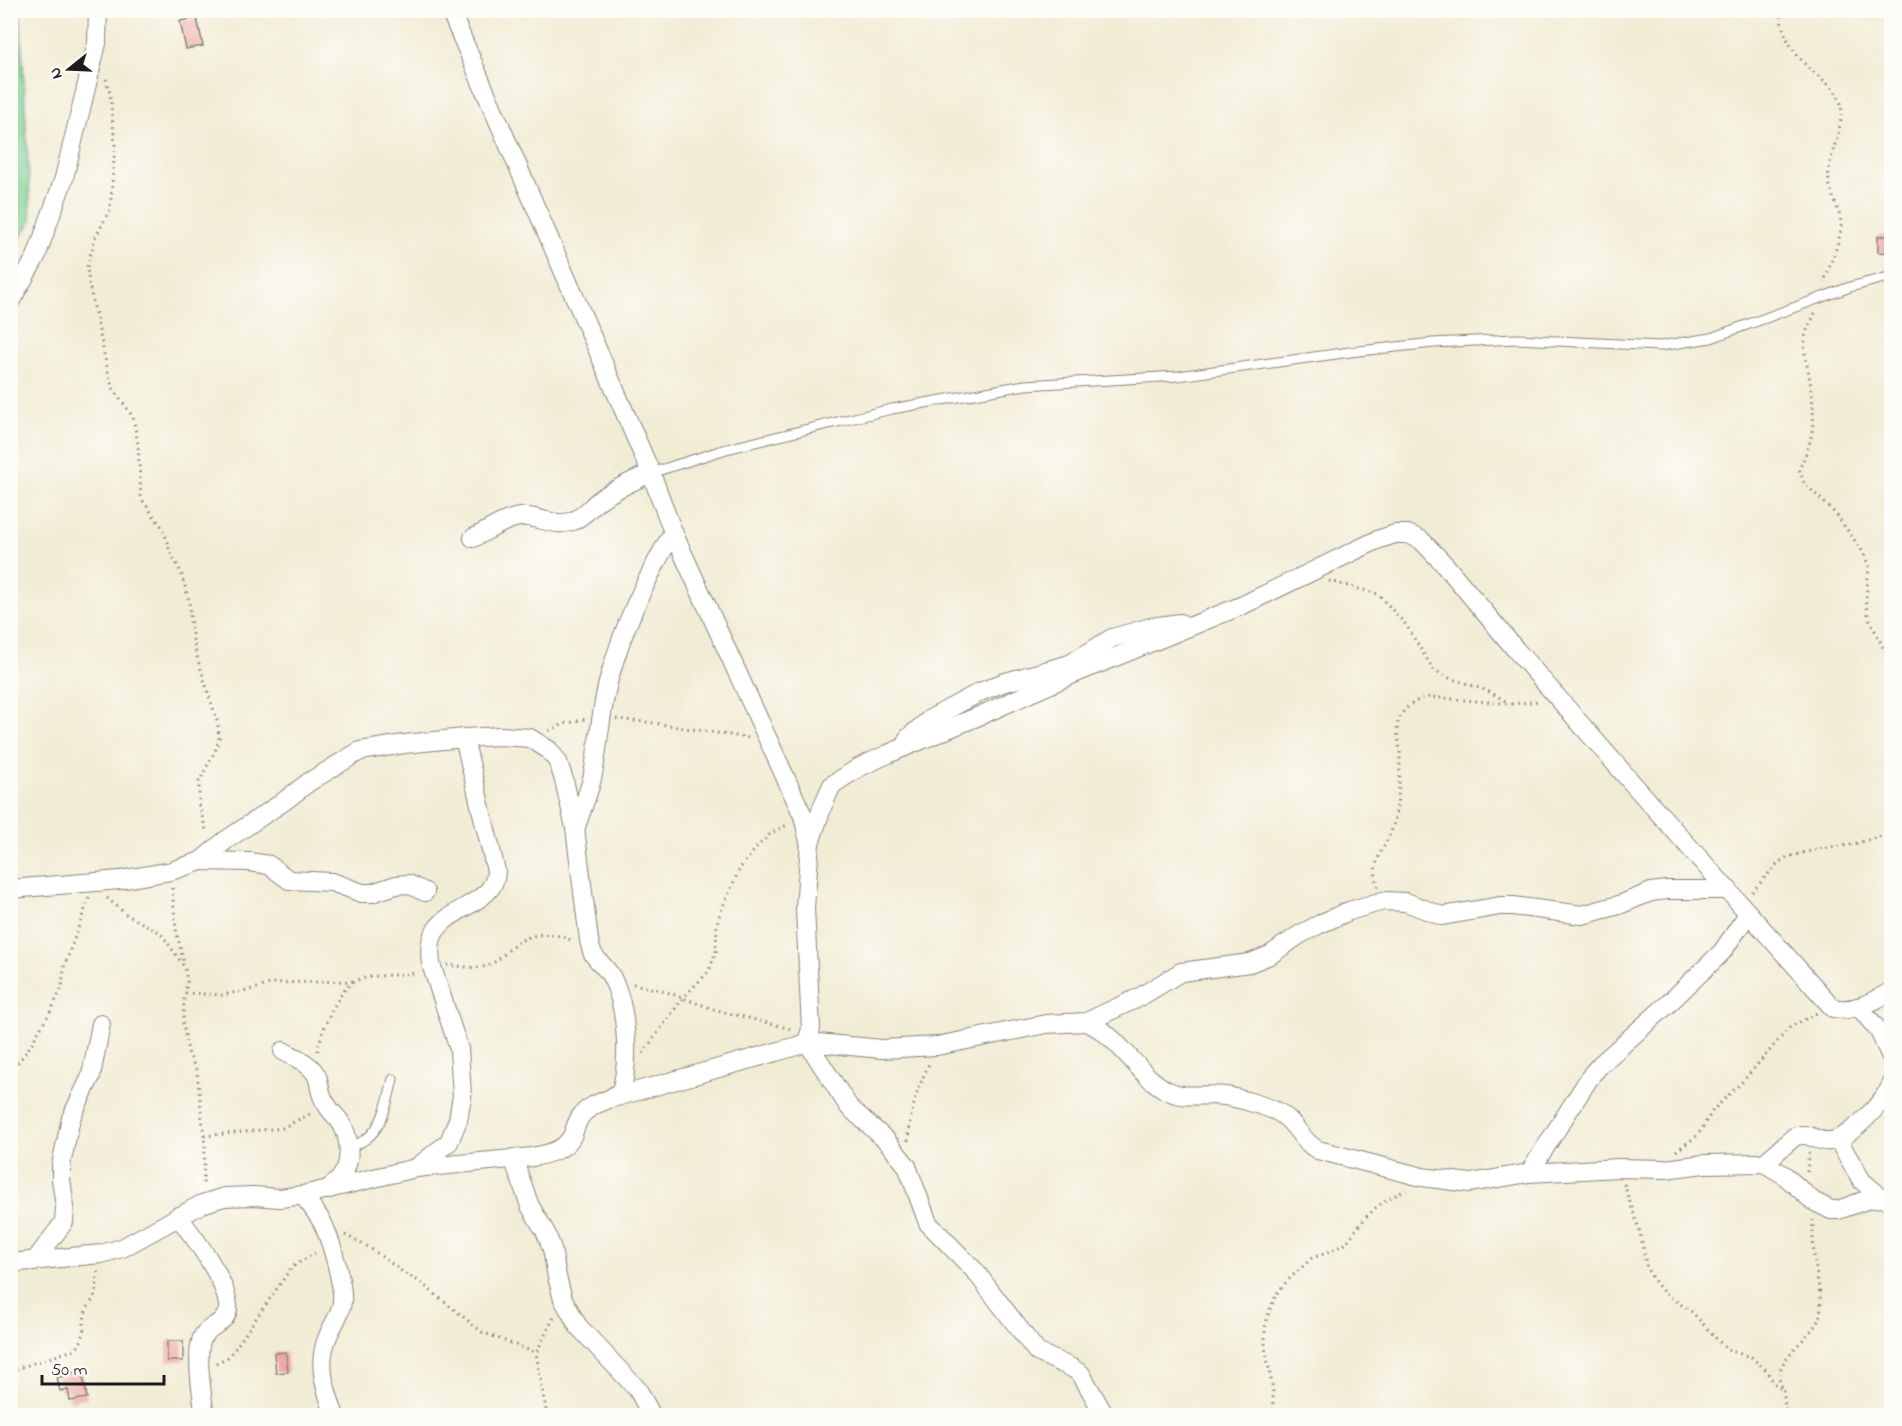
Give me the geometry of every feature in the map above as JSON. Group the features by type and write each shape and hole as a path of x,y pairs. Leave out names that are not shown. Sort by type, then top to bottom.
{"street":[{"path":"10,302 36,256 64,178 97,43 98,10"},
{"path":"450,10 651,473 673,532 803,816 810,843"},
{"path":"473,538 513,519 528,517 563,524 576,520 612,491 651,473"},
{"path":"575,828 588,794 600,718 609,679 631,612 648,575 673,532"},
{"path":"803,816 832,785 858,768 888,753 1243,605 1377,540 1395,534 1408,534 1421,540 1446,566 1516,651 1833,1008 1859,1007 1892,991"},
{"path":"201,861 226,840 284,802 303,786 360,751 464,738 500,736 530,738 549,750 558,762 575,828 587,927 593,953 614,981 624,1027 627,1055 626,1076 621,1091 609,1099"},
{"path":"416,1167 449,1142 458,1120 462,1096 459,1049 431,964 432,937 441,923 491,890 496,879 464,738"},
{"path":"832,785 822,805 810,843 805,908 809,1035 849,1107 887,1141 907,1166 928,1223 975,1271 1037,1352 1081,1374 1105,1416"},
{"path":"10,889 95,883 171,871 201,861 250,862 268,865 289,880 332,882 362,893 372,893 396,885 408,884 425,892"},
{"path":"809,1035 882,1049 937,1046 1046,1024 1086,1022 1138,998 1181,972 1250,963 1270,955 1320,924 1349,911 1383,901 1406,902 1442,916 1513,906 1582,915 1619,905 1651,892 1729,891"},
{"path":"1529,1173 1592,1074 1722,952 1748,914"},
{"path":"1859,1007 1879,1031 1892,1059"},
{"path":"1086,1022 1100,1028 1163,1089 1174,1094 1224,1096 1278,1112 1287,1118 1318,1150 1422,1177 1470,1183 1529,1173 1764,1163 1831,1210 1838,1210 1869,1199 1887,1200"},
{"path":"34,1262 64,1222 66,1207 61,1165 71,1118 91,1076 101,1024"},
{"path":"10,1263 101,1254 122,1248 201,1204 224,1197 303,1196 416,1167 533,1157 551,1152 561,1148 570,1140 580,1116 593,1106 609,1099 797,1046 809,1035"},
{"path":"283,1051 307,1064 317,1076 321,1095 346,1134 349,1148 342,1177 327,1190"},
{"path":"1764,1163 1794,1137 1803,1133 1823,1141 1838,1140 1858,1125 1881,1101 1892,1083"},
{"path":"1838,1140 1862,1181 1887,1200"},
{"path":"513,1158 530,1206 546,1233 552,1249 563,1299 578,1326 638,1390 652,1416"},
{"path":"303,1196 324,1225 343,1300 326,1341 323,1355 322,1373 327,1396 335,1416"},
{"path":"178,1216 204,1252 224,1292 228,1307 225,1317 204,1334 201,1340 200,1368 205,1416"}],"lane":[{"path":"651,473 723,450 816,427 892,410 1024,386 1178,376 1433,343 1516,339 1660,346 1711,338 1850,287 1892,276"},
{"path":"349,1148 366,1139 374,1131 385,1109 393,1079"}],"path":[{"path":"1780,10 1786,38 1793,52 1801,62 1833,88 1841,100 1838,134 1828,173 1841,222 1840,232 1820,299 1805,339 1814,411 1813,431 1808,452 1799,469 1804,483 1836,513 1863,552 1869,566 1866,600 1868,616 1892,666"},
{"path":"105,73 110,93 115,146 110,210 95,237 90,253 87,267 89,284 109,377 113,388 133,417 138,444 141,498 161,526 169,550 181,572 189,601 196,657 218,724 219,739 216,749 199,782 199,806 207,837 201,861"},
{"path":"1307,575 1378,594 1406,626 1433,669 1444,676 1488,691 1510,704"},
{"path":"1383,901 1374,870 1378,857 1391,834 1395,819 1400,753 1397,728 1400,716 1409,705 1419,699 1430,697 1510,704 1559,699"},
{"path":"530,738 564,724 582,719 600,718 654,723 769,741"},
{"path":"626,1076 683,998 709,971 716,951 717,923 720,913 740,868 771,833 803,816"},
{"path":"1729,891 1745,895 1751,893 1778,863 1787,857 1824,848 1850,845 1892,833"},
{"path":"171,871 176,929 187,982 184,1039 197,1072 205,1146 201,1204"},
{"path":"10,1072 27,1051 55,1003 62,987 63,967 95,883 111,902 127,915 163,936 185,968"},
{"path":"185,993 222,995 272,983 355,981 416,973 431,964 469,967 491,964 521,939 530,936 558,935 593,953"},
{"path":"317,1076 319,1045 330,1014 347,986 355,981"},
{"path":"614,981 664,991 713,1009 809,1035"},
{"path":"1665,1169 1676,1151 1698,1135 1721,1100 1743,1082 1790,1027 1811,1015 1833,1008"},
{"path":"907,1166 908,1127 921,1082 937,1046"},
{"path":"204,1136 282,1128 312,1114 331,1110"},
{"path":"1786,1416 1783,1388 1780,1385 1783,1362 1802,1342 1819,1317 1820,1293 1808,1196 1809,1136"},
{"path":"1618,1168 1634,1212 1647,1269 1663,1292 1692,1312 1727,1350 1751,1357 1766,1370 1774,1383 1782,1390 1783,1388"},
{"path":"1273,1416 1273,1390 1265,1347 1265,1328 1277,1293 1312,1258 1345,1244 1367,1216 1384,1201 1407,1190"},
{"path":"324,1225 370,1248 420,1282 482,1332 536,1353"},
{"path":"200,1368 221,1362 228,1357 292,1267 330,1245"},
{"path":"10,1371 76,1349 81,1343 87,1308 93,1299 101,1254"},
{"path":"547,1416 536,1353 563,1299"}],"green space":[{"path":"10,11 20,11 31,221 11,251"}],"building":[{"path":"197,18 203,46 186,49 180,21"},
{"path":"1878,236 1892,236 1892,253 1878,252"},
{"path":"167,1341 183,1341 183,1361 167,1361"},
{"path":"286,1352 288,1372 276,1373 274,1353"},
{"path":"82,1371 87,1398 70,1401 68,1390 60,1391 57,1377"}]}
